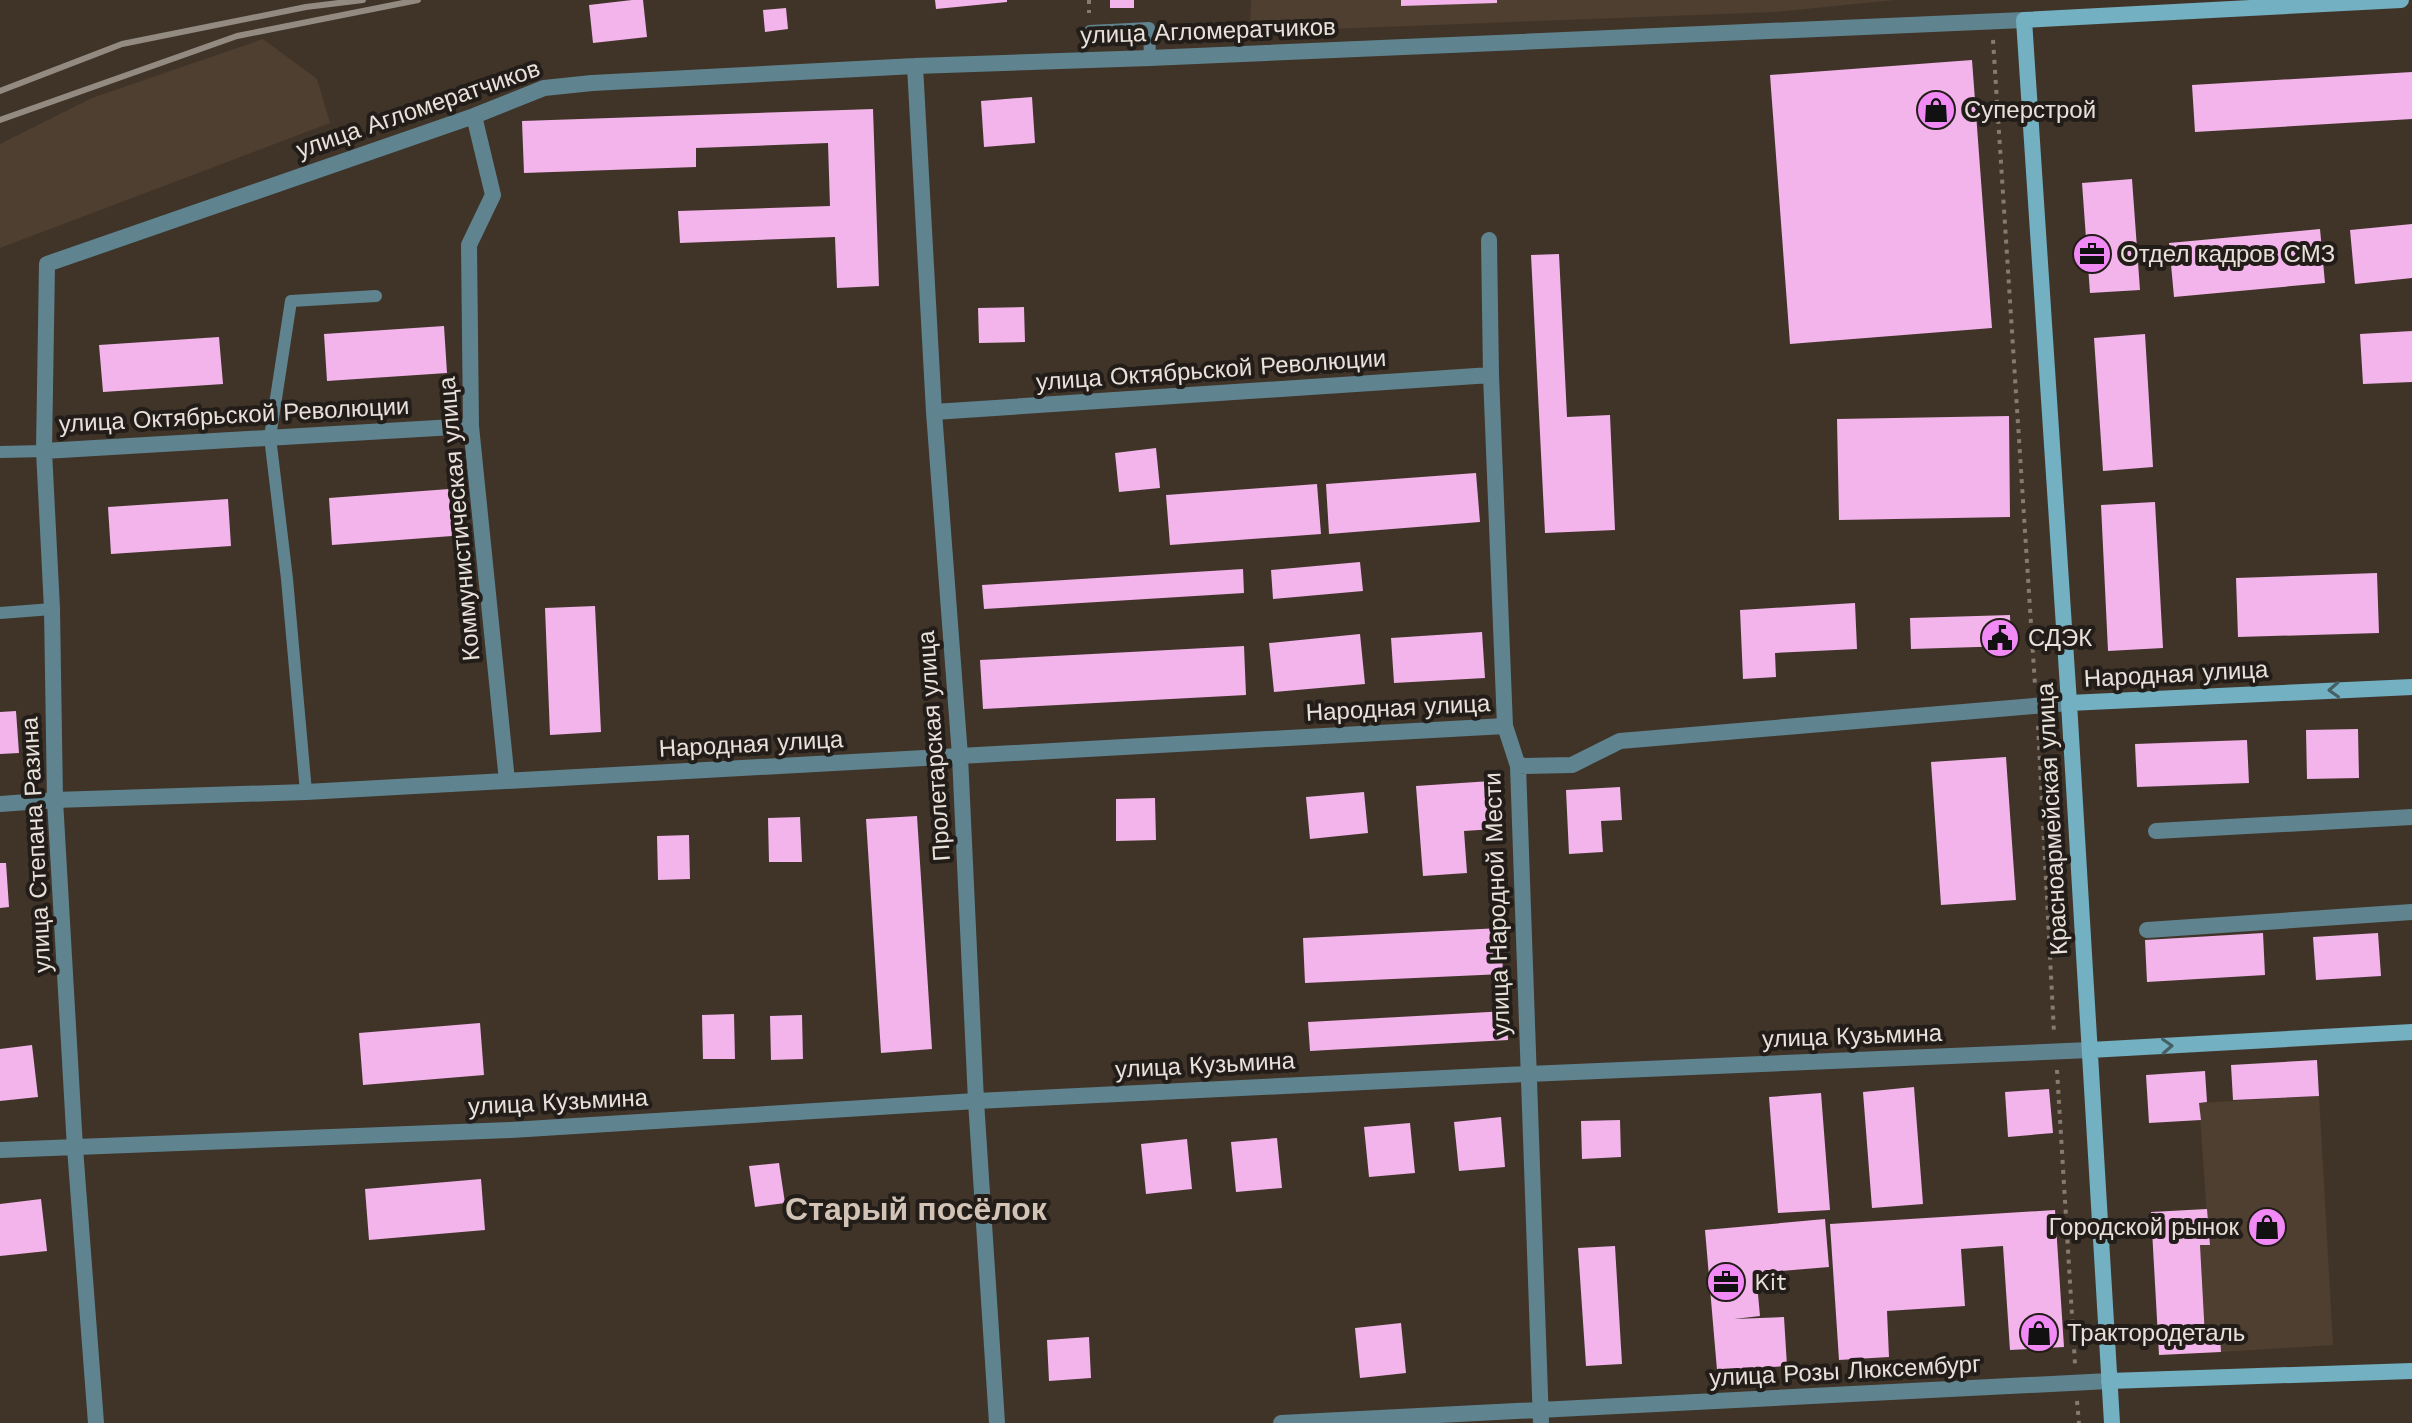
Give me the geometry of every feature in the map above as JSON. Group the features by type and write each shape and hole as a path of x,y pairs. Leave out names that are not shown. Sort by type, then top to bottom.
{"street":[{"name":"улица Агломератчиков","path":"47,264 474,116 544,88 915,66 2024,20 2401,0"},
{"name":"Красноармейская улица","path":"2024,20 2112,1423"},
{"name":"Пролетарская улица","path":"915,66 934,412 960,756 976,1101 997,1423"},
{"name":"Коммунистическая улица","path":"474,116 493,195 469,245 471,426 507,781"},
{"name":"улица Народной Мести","path":"1489,240 1491,375 1505,726 1518,766 1540,1417"},
{"name":"улица Степана Разина","path":"47,264 44,451 52,609 55,800 75,1148 96,1423"},
{"name":"улица Октябрьской Революции","path":"934,412 1491,375"},
{"name":"улица Октябрьской Революции","path":"44,451 471,426"},
{"name":"Народная улица","path":"1518,766 1572,765 1620,741 2037,705 2412,687"},
{"name":"Народная улица","path":"0,804 306,792 1505,726"},
{"path":"2156,831 2412,817"},
{"path":"2147,930 2412,912"},
{"name":"улица Кузьмина","path":"0,1150 511,1130 976,1101 2055,1052 2412,1032"},
{"name":"улица Розы Люксембург","path":"1281,1423 1540,1417 2109,1381 2412,1371"}],"lane":[{"path":"1090,31 1149,28 1150,58"},
{"path":"306,792 287,579 270,437 291,301 376,296"},
{"name":"улица Октябрьской Революции","path":"0,452 44,451"},
{"path":"0,613 52,609"}],"path":[{"path":"1992,21 2037,705 2079,1423"}],"shaded area":[{"path":"1251,0 1895,0 1775,12 1250,32"},
{"path":"263,39 317,79 330,123 0,248 0,144 92,98"},
{"name":"Городской рынок","path":"2319,1096 2333,1345 2221,1352 2220,1336 2205,1337 2200,1245 2209,1244 2199,1103"}],"building":[{"path":"643,0 647,37 593,43 589,5"},
{"path":"935,0 1007,0 1007,2 936,9"},
{"path":"1110,0 1134,0 1134,8 1110,8"},
{"path":"1401,0 1497,0 1497,3 1401,6"},
{"path":"786,8 788,29 765,32 763,10"},
{"path":"1972,60 1992,328 1790,344 1770,75"},
{"path":"2412,72 2412,119 2195,132 2192,85"},
{"path":"1032,97 1035,143 984,147 981,101"},
{"path":"873,109 879,286 837,288 835,237 680,243 678,211 830,206 828,143 696,148 696,167 524,173 522,121"},
{"path":"2132,179 2140,290 2090,293 2082,183"},
{"path":"2412,224 2412,278 2355,284 2350,230"},
{"path":"2320,229 2325,283 2174,297 2169,243"},
{"path":"1559,254 1567,417 1610,415 1615,530 1545,533 1531,255"},
{"path":"1024,307 1025,342 979,343 978,308"},
{"path":"444,326 447,373 327,381 324,334"},
{"path":"2412,331 2412,382 2363,384 2360,334"},
{"path":"2145,334 2153,467 2103,471 2094,338"},
{"path":"219,337 223,384 103,392 99,345"},
{"path":"2009,416 2010,517 1839,520 1837,419"},
{"path":"1156,448 1160,488 1119,492 1115,453"},
{"path":"1476,473 1480,522 1329,534 1326,484"},
{"path":"1317,484 1321,534 1170,545 1166,495"},
{"path":"449,489 452,536 332,545 329,498"},
{"path":"228,499 231,546 111,554 108,507"},
{"path":"2155,502 2163,648 2108,651 2101,505"},
{"path":"1360,562 1363,591 1273,599 1271,570"},
{"path":"1243,569 1244,593 984,609 982,585"},
{"path":"2377,573 2379,633 2238,637 2236,578"},
{"path":"1855,603 1857,649 1775,653 1776,677 1743,679 1740,610"},
{"path":"595,606 601,732 550,735 545,608"},
{"path":"2010,615 2011,646 1911,649 1910,618"},
{"path":"1482,632 1485,678 1394,683 1391,638"},
{"path":"1360,634 1365,684 1274,692 1269,643"},
{"path":"1244,646 1246,695 983,709 980,660"},
{"path":"16,711 19,753 0,754 0,712"},
{"path":"2358,729 2359,778 2307,779 2306,730"},
{"path":"2247,740 2249,783 2137,787 2135,744"},
{"path":"2006,757 2016,900 1941,905 1931,762"},
{"path":"1491,781 1494,829 1464,831 1467,873 1423,876 1416,786"},
{"path":"1620,787 1622,820 1601,821 1603,852 1569,854 1566,790"},
{"path":"1364,792 1368,833 1310,839 1306,797"},
{"path":"1155,798 1156,840 1116,841 1116,799"},
{"path":"917,816 932,1049 881,1053 866,819"},
{"path":"800,817 802,862 769,862 768,818"},
{"path":"689,835 690,879 658,880 657,836"},
{"path":"0,863 6,863 9,907 0,908"},
{"path":"1501,928 1503,974 1305,983 1303,938"},
{"path":"2263,933 2265,975 2147,982 2145,940"},
{"path":"2378,933 2381,976 2316,980 2313,937"},
{"path":"1507,1011 1508,1040 1310,1051 1308,1022"},
{"path":"734,1014 735,1059 703,1059 702,1015"},
{"path":"802,1015 803,1059 771,1060 770,1016"},
{"path":"480,1023 484,1075 363,1085 359,1033"},
{"path":"32,1045 38,1097 0,1101 0,1049"},
{"path":"2317,1060 2319,1096 2233,1100 2231,1065"},
{"path":"2205,1071 2207,1102 2199,1103 2201,1120 2149,1123 2146,1075"},
{"path":"1914,1087 1923,1204 1872,1208 1863,1092"},
{"path":"2049,1089 2053,1133 2008,1137 2005,1092"},
{"path":"1821,1093 1830,1210 1778,1213 1769,1097"},
{"path":"1501,1117 1505,1167 1459,1171 1454,1122"},
{"path":"1620,1120 1621,1157 1582,1159 1581,1121"},
{"path":"1410,1123 1415,1173 1369,1177 1364,1127"},
{"path":"1277,1138 1282,1188 1236,1192 1231,1142"},
{"path":"1187,1139 1192,1189 1146,1194 1141,1144"},
{"path":"779,1163 785,1203 755,1207 749,1166"},
{"path":"481,1179 485,1230 369,1240 365,1189"},
{"path":"41,1199 47,1251 0,1256 0,1204"},
{"path":"2207,1209 2210,1245 2200,1245 2205,1337 2220,1336 2221,1352 2159,1355 2151,1212"},
{"path":"2055,1210 2064,1347 2010,1350 2003,1246 1961,1249 1965,1306 1887,1311 1889,1357 1839,1360 1830,1224"},
{"path":"1825,1219 1829,1267 1756,1273 1760,1316 1734,1319 1784,1317 1787,1366 1717,1370 1705,1230"},
{"path":"1615,1246 1622,1364 1586,1366 1578,1248"},
{"path":"1401,1323 1406,1373 1360,1378 1355,1328"},
{"path":"1089,1337 1091,1378 1049,1381 1047,1340"}],"railway":[{"path":"0,91 122,44 306,7 363,0"},
{"path":"0,120 237,36 418,0"}],"place":[{"name":"Суперстрой","path":"1936,110"},
{"name":"Отдел кадров СМЗ","path":"2092,254"},
{"name":"СДЭК","path":"2000,638"},
{"name":"Городской рынок","path":"2267,1227"},
{"name":"Kit","path":"1726,1282"},
{"name":"Трактородеталь","path":"2039,1333"}],"district":[{"name":"Старый посёлок","path":"916,1209"}]}
